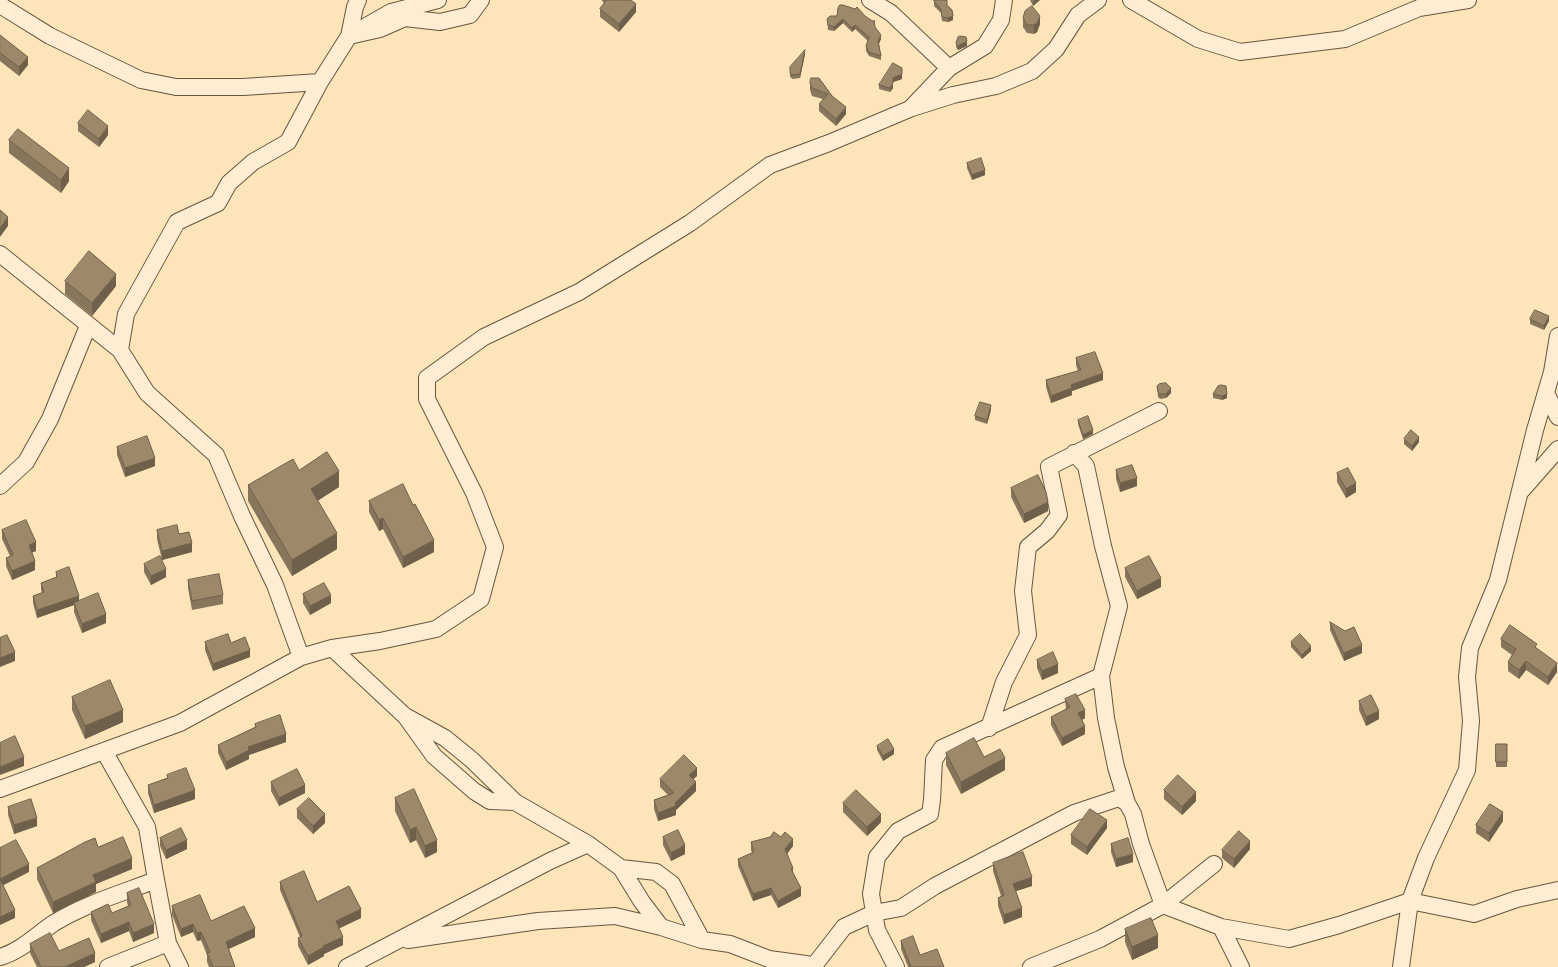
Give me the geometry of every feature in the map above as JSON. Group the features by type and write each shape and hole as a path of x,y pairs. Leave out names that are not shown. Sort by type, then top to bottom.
{"street":[{"path":"120,350 126,314 177,222 218,203 229,182 253,162 288,142 320,82 349,36 355,7 358,0"},
{"path":"349,36 380,29 405,18 440,22 470,15 481,0"},
{"path":"870,0 891,13 949,68"},
{"path":"912,108 949,68 985,46 1001,20 1004,0"},
{"path":"0,789 180,723 301,657 332,648 380,641 436,629 481,599 495,548 474,493 427,399 427,378 484,337 579,292 690,223 770,165 829,143 912,108 952,96 996,86 1032,71 1056,48 1078,15 1098,0"},
{"path":"1131,0 1198,39 1240,52 1345,39 1420,8 1468,0"},
{"path":"349,36 391,12 432,1 450,20"},
{"path":"0,5 50,36 141,80 176,87 243,87 320,82"},
{"path":"0,254 88,326 120,350 147,394 216,455 242,516 276,584 301,657"},
{"path":"0,486 26,462 50,419 88,326"},
{"path":"1401,967 1410,901 1426,858 1468,770 1471,721 1467,677 1470,648 1498,580 1535,430 1552,372 1558,336"},
{"path":"1546,393 1558,417"},
{"path":"989,728 1004,682 1028,635 1023,591 1028,547 1048,531 1059,515 1049,467 1159,411"},
{"path":"1521,491 1558,449"},
{"path":"1074,453 1086,466 1103,546 1119,606 1101,676 1106,718 1116,766 1127,803 1133,814 1141,844 1163,905 1221,927 1289,939 1339,925 1410,901 1474,914 1517,899 1558,890"},
{"path":"332,648 405,716 434,756 474,791 490,801 514,802"},
{"path":"896,967 877,930 870,894 877,857 898,831 930,814 934,760 942,748 1101,676"},
{"path":"405,716 445,738 472,760 514,802 588,844 621,868 642,902 661,927"},
{"path":"104,751 147,827 168,943 180,967"},
{"path":"396,942 538,922 615,916 661,927 702,940 730,944 769,959 813,966 844,927 874,913 901,908 935,886 1074,813 1119,798 1127,803"},
{"path":"347,967 550,861 588,844"},
{"path":"1031,967 1100,939 1163,905 1214,864"},
{"path":"621,868 656,872 672,884 702,940"},
{"path":"0,957 12,954 54,923 105,899 156,880"},
{"path":"1221,927 1241,967"},
{"path":"108,967 168,943"}],"building":[{"path":"607,0 631,0 636,4 619,24 600,9"},
{"path":"934,0 947,0 947,5 952,10 953,16 948,18 942,17 941,9"},
{"path":"840,5 855,9 857,7 865,16 874,22 874,20 875,27 881,35 878,41 881,56 869,52 866,46 869,37 855,25 852,28 843,19 834,27 828,25 827,19 830,16 837,16"},
{"path":"1032,6 1040,16 1037,23 1034,25 1027,25 1023,18 1025,11"},
{"path":"0,35 28,57 19,67 0,53"},
{"path":"958,37 966,37 967,41 958,46 956,43"},
{"path":"805,50 800,74 793,75 790,73 790,67"},
{"path":"893,63 902,68 902,74 893,78 893,83 890,88 879,85"},
{"path":"811,78 819,78 832,96 846,107 836,119 819,104 828,94 812,88 810,83"},
{"path":"88,110 108,126 99,139 78,123"},
{"path":"18,129 69,168 61,180 9,140"},
{"path":"981,158 985,170 972,175 967,163"},
{"path":"0,210 8,217 0,228"},
{"path":"89,251 116,274 92,303 65,281"},
{"path":"1535,310 1549,316 1544,326 1530,319"},
{"path":"1095,352 1103,373 1071,385 1072,388 1051,396 1046,380 1081,370 1076,358"},
{"path":"1166,383 1171,388 1166,394 1160,394 1157,386 1159,384"},
{"path":"1218,386 1226,386 1227,394 1222,396 1213,394"},
{"path":"980,402 991,405 987,420 975,416"},
{"path":"1088,416 1093,430 1083,435 1078,420"},
{"path":"1411,430 1419,437 1412,446 1404,439"},
{"path":"147,436 155,458 125,468 117,447"},
{"path":"327,452 339,471 311,489 337,533 292,560 248,485 293,459 299,470"},
{"path":"1132,465 1137,478 1120,483 1116,470"},
{"path":"1348,468 1356,483 1346,489 1337,473"},
{"path":"1038,475 1046,492 1048,502 1024,514 1011,488"},
{"path":"403,484 413,505 415,504 434,540 403,557 383,518 379,520 369,501"},
{"path":"26,520 36,542 29,545 35,561 12,571 6,558 13,555 2,530"},
{"path":"177,525 179,534 189,532 192,543 162,551 157,530"},
{"path":"160,556 166,569 151,576 144,564"},
{"path":"1149,556 1161,578 1137,591 1125,568"},
{"path":"69,567 79,596 37,610 33,596 44,592 41,583 57,577 56,572"},
{"path":"219,574 223,595 192,601 188,580"},
{"path":"324,583 331,595 310,606 303,594"},
{"path":"98,593 106,614 82,624 74,603"},
{"path":"1330,622 1345,631 1354,627 1362,645 1344,653"},
{"path":"1510,625 1537,644 1535,647 1557,663 1548,677 1526,661 1519,670 1508,662 1516,649 1501,639"},
{"path":"228,634 231,643 245,637 250,650 213,664 205,642"},
{"path":"1300,634 1311,646 1302,655 1291,642"},
{"path":"7,635 15,652 0,658 0,638"},
{"path":"1053,652 1058,664 1042,671 1037,660"},
{"path":"110,680 123,710 85,726 72,697"},
{"path":"1076,694 1085,710 1078,713 1085,726 1062,738 1051,717 1070,707 1065,699"},
{"path":"1371,695 1379,711 1366,717 1359,701"},
{"path":"280,715 286,734 248,747 249,750 226,762 218,745 256,727 255,724"},
{"path":"15,736 24,757 0,767 0,743"},
{"path":"974,738 984,757 1000,749 1005,758 961,782 946,753"},
{"path":"888,739 894,749 883,756 877,746"},
{"path":"1496,744 1507,744 1507,762 1496,762"},
{"path":"684,755 697,768 689,775 696,782 675,803 676,806 658,813 654,800 674,793 660,779"},
{"path":"186,768 195,790 154,805 148,785 168,778 167,775"},
{"path":"297,769 305,785 279,798 271,782"},
{"path":"1178,775 1196,792 1182,807 1164,790"},
{"path":"414,789 437,840 425,846 416,827 410,830 395,798"},
{"path":"856,790 881,814 867,827 843,803"},
{"path":"309,798 325,814 313,826 297,809"},
{"path":"31,799 37,818 14,825 8,807"},
{"path":"1490,804 1503,812 1489,833 1476,825"},
{"path":"1090,809 1107,820 1087,847 1071,835"},
{"path":"181,828 187,840 166,850 160,838"},
{"path":"678,830 685,845 671,853 663,837"},
{"path":"1239,831 1250,841 1234,859 1222,850"},
{"path":"774,832 781,837 785,832 793,839 785,849 793,868 791,869 801,888 778,901 771,888 753,894 738,859 754,852 751,842 770,837"},
{"path":"123,837 132,858 93,875 96,882 53,902 37,868 95,838 98,847"},
{"path":"1128,838 1133,854 1116,859 1111,844"},
{"path":"16,840 29,864 0,879 0,848"},
{"path":"1023,852 1032,877 1013,884 1022,908 1004,915 998,898 1004,895 993,863"},
{"path":"304,871 317,902 349,886 361,909 336,921 343,937 323,946 324,947 308,956 298,938 302,936 280,882"},
{"path":"0,879 15,910 0,917"},
{"path":"139,888 154,924 133,933 129,922 101,934 91,912 108,904 112,913 131,905 127,893"},
{"path":"200,895 211,921 244,906 255,928 226,942 235,967 213,967 207,953 210,952 201,932 197,933 193,924 181,929 172,906"},
{"path":"1151,918 1158,935 1132,947 1125,929"},
{"path":"50,933 59,951 89,938 95,953 65,967 41,967 30,944"},
{"path":"913,936 920,955 937,949 944,967 911,967 901,941"}]}
